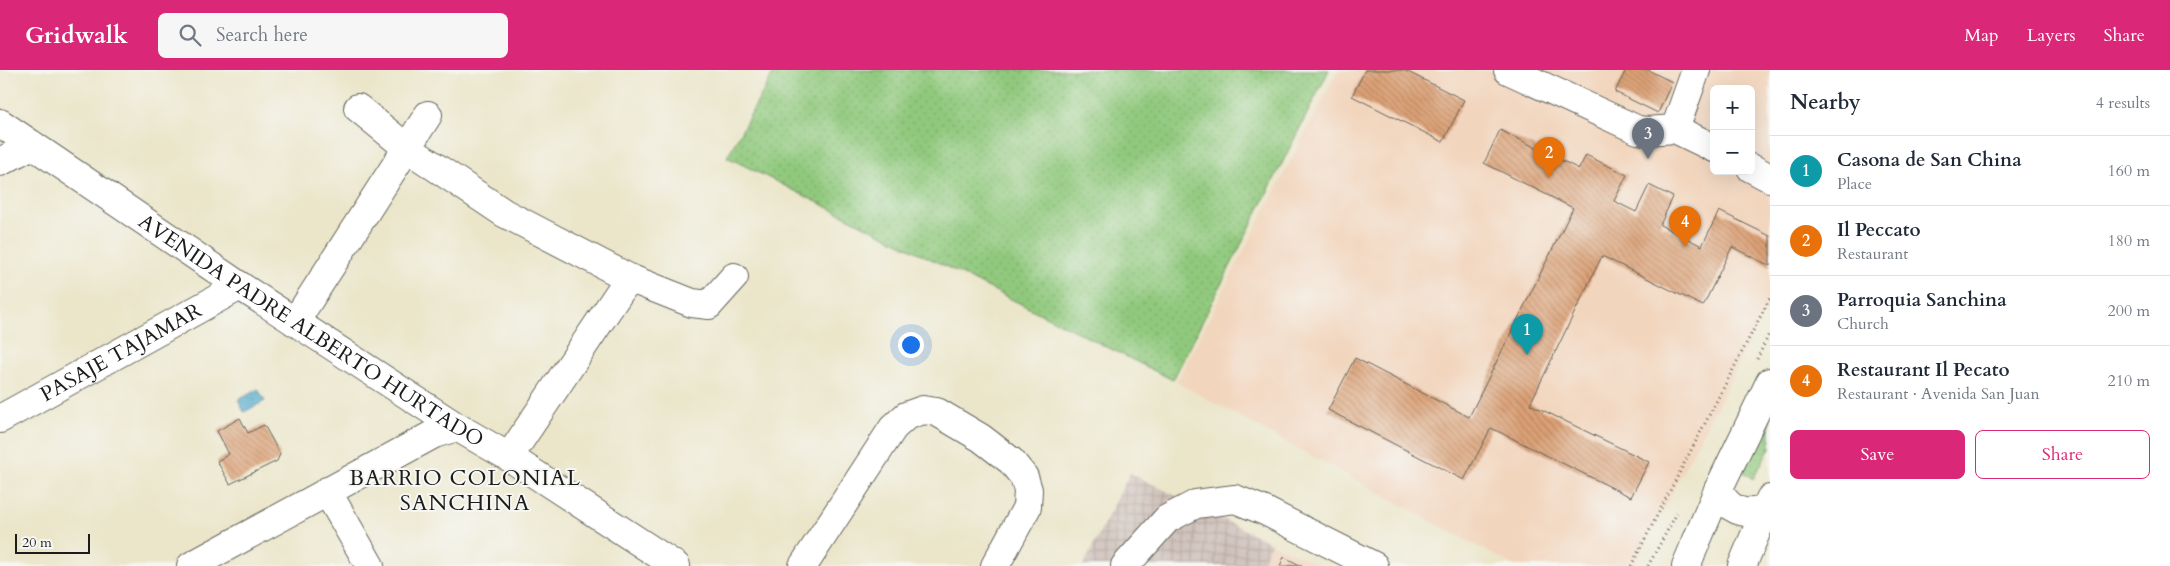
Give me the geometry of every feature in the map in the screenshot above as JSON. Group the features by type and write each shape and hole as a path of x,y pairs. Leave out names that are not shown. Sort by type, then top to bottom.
{"street":[{"path":"1508,70 1638,130 1646,132 1675,129 1710,146"},
{"path":"1675,129 1696,70"},
{"path":"358,108 407,148 504,213 629,278 692,303 708,305 734,277"},
{"path":"295,322 428,115"},
{"name":"AVENIDA PADRE ALBERTO HURTADO","path":"0,124 295,322 457,427 509,457 676,566"},
{"path":"0,162 32,145"},
{"path":"1755,170 1770,178"},
{"path":"509,457 629,278"},
{"name":"PASAJE TAJAMAR","path":"0,419 240,286"},
{"path":"1686,566 1718,490 1770,382"},
{"path":"803,566 893,428 906,416 923,410 937,412 981,438 1011,461 1024,477 1028,490 1027,507 995,566"},
{"path":"192,566 434,434 457,427"},
{"path":"1718,490 1724,502 1743,512 1750,514 1768,508"},
{"path":"327,491 370,566"},
{"path":"1125,566 1167,519 1196,504 1236,499 1265,511 1374,566"},
{"path":"1742,566 1768,508"}],"path":[{"path":"1631,566 1770,298"}],"shaded area":[{"path":"1338,70 1770,70 1770,303 1634,566 1514,566 1176,382"},
{"path":"1130,473 1271,543 1261,566 1083,566"},
{"path":"1271,543 1322,566 1261,566"}],"green space":[{"path":"775,70 1329,70 1173,380 727,157"},
{"path":"1770,416 1770,448 1753,479 1741,471"}],"water":[{"path":"258,389 265,401 244,412 238,400"}],"building":[{"path":"1365,70 1404,70 1464,100 1443,142 1352,96"},
{"path":"1626,70 1648,70 1672,82 1658,113 1615,92"},
{"path":"1500,130 1579,169 1586,155 1627,175 1614,201 1636,212 1649,185 1673,197 1660,225 1702,246 1719,211 1770,236 1770,266 1732,247 1703,306 1602,256 1530,404 1649,462 1631,497 1491,428 1464,480 1328,410 1355,358 1469,417 1573,208 1484,163"},
{"path":"240,418 248,433 264,425 280,454 277,461 230,484 217,461 229,454 217,431"},
{"path":"1284,557 1302,566 1280,566"}],"place":[{"name":"Parroquia Sanchina","path":"1648,159"},
{"name":"Il Peccato","path":"1549,178"},
{"name":"Restaurant Il Pecato","path":"1685,247"},
{"name":"Casona de San China","path":"1527,355"}],"district":[{"name":"BARRIO COLONIAL SANCHINA","path":"465,490"}]}
